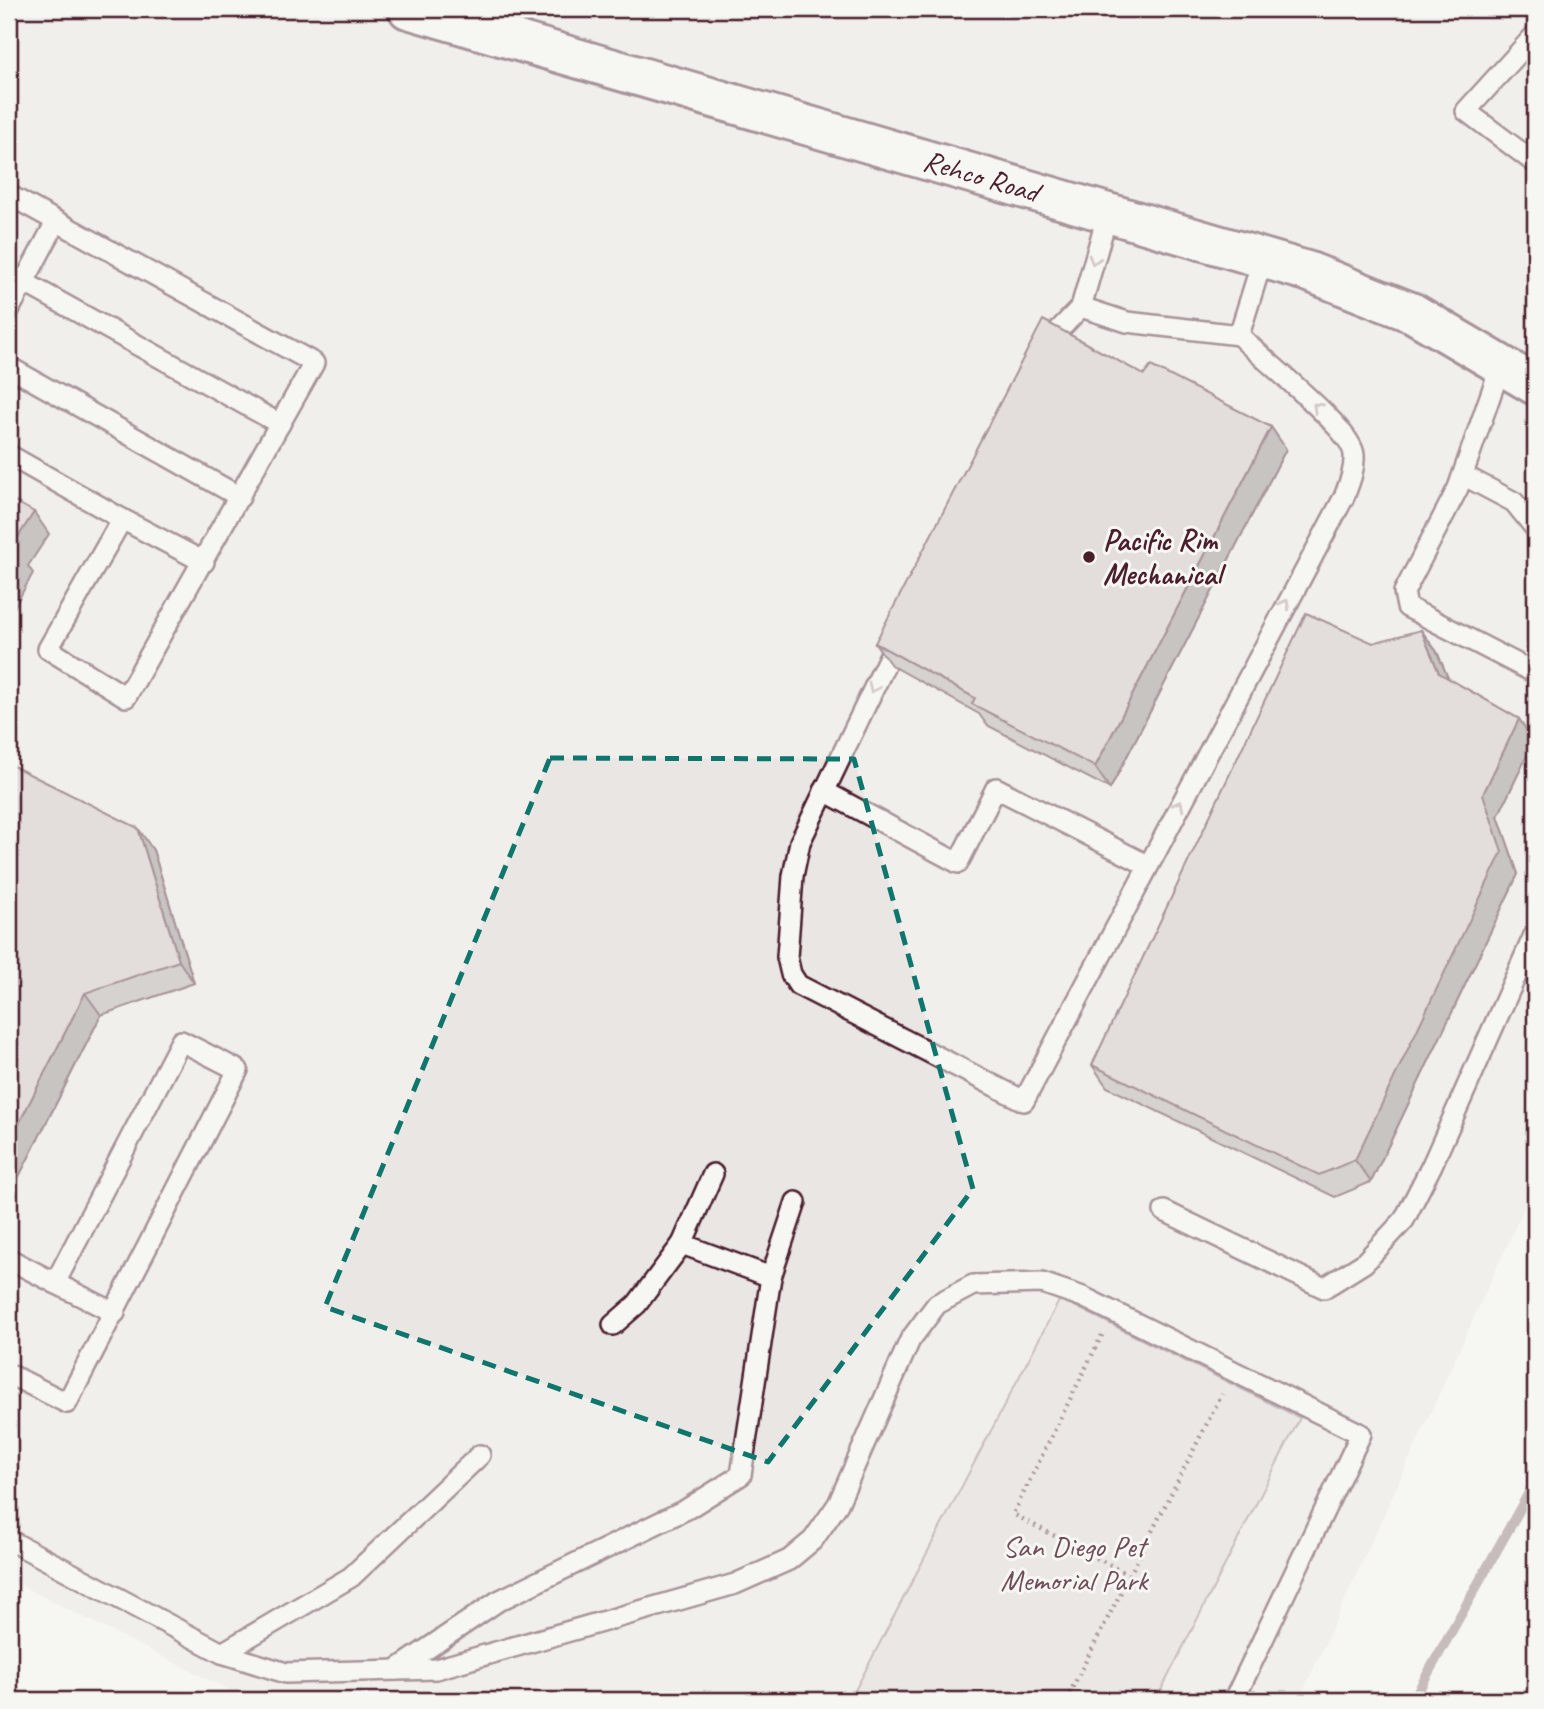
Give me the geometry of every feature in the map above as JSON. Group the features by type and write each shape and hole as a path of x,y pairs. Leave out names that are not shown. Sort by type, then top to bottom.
{"street":[{"name":"Rehco Road","path":"408,9 1307,271 1413,313 1535,385"}],"lane":[{"path":"1535,34 1466,111 1535,163"},
{"path":"9,195 314,363 126,697 48,649 122,519"},
{"path":"1039,367 1058,331 1081,307 1108,213"},
{"path":"9,310 16,278 56,222"},
{"path":"1239,335 1263,258"},
{"path":"16,278 280,424"},
{"path":"908,616 800,842 793,876 787,957 791,974 798,985 1024,1101 1343,497 1352,476 1354,453 1343,432 1239,335 1127,322 1081,307"},
{"path":"1501,365 1463,475 1404,592 1407,607 1535,673"},
{"path":"9,367 240,497"},
{"path":"9,455 204,562"},
{"path":"1463,475 1514,502 1535,528"},
{"path":"824,791 958,863 996,788 1147,865"},
{"path":"1164,1211 1324,1288 1364,1263 1404,1220 1432,1165 1535,933"},
{"path":"9,1374 67,1402 238,1070 181,1041 55,1283"},
{"path":"613,1325 637,1304 681,1244 713,1174"},
{"path":"395,1671 498,1601 687,1509 741,1475 771,1277 796,1202"},
{"path":"681,1244 771,1277"},
{"path":"9,1259 115,1313"},
{"path":"9,1540 222,1653 286,1673 436,1669 735,1584 789,1560 813,1540 838,1504 910,1340 937,1304 973,1285 1042,1283 1083,1297 1361,1434 1234,1700"},
{"path":"222,1653 351,1577 481,1455"}],"path":[{"path":"1113,1312 1013,1514 1129,1575"},
{"path":"1066,1700 1234,1371"}],"highlighted area":[{"path":"550,758 854,759 973,1189 768,1462 325,1307"}],"shaded area":[{"path":"9,9 1535,9 1535,1184 1299,1700 249,1700 9,1580"}],"green space":[{"name":"San Diego Pet Memorial Park","path":"1060,1299 1300,1418 1156,1700 850,1700"}],"building":[{"name":"Pacific Rim Mechanical","path":"1043,320 1144,375 1151,366 1271,427 1095,767 972,704 975,698 875,643"},
{"path":"9,498 34,512 12,546 17,551 9,567"},
{"path":"1306,613 1373,643 1421,630 1439,673 1519,719 1483,794 1502,852 1355,1160 1319,1175 1092,1065"},
{"path":"9,764 138,828 179,961 85,993 9,1143"}],"waterway":[{"path":"1413,1700 1535,1482"}],"place":[{"name":"Pacific Rim Mechanical","path":"1089,557"}]}
